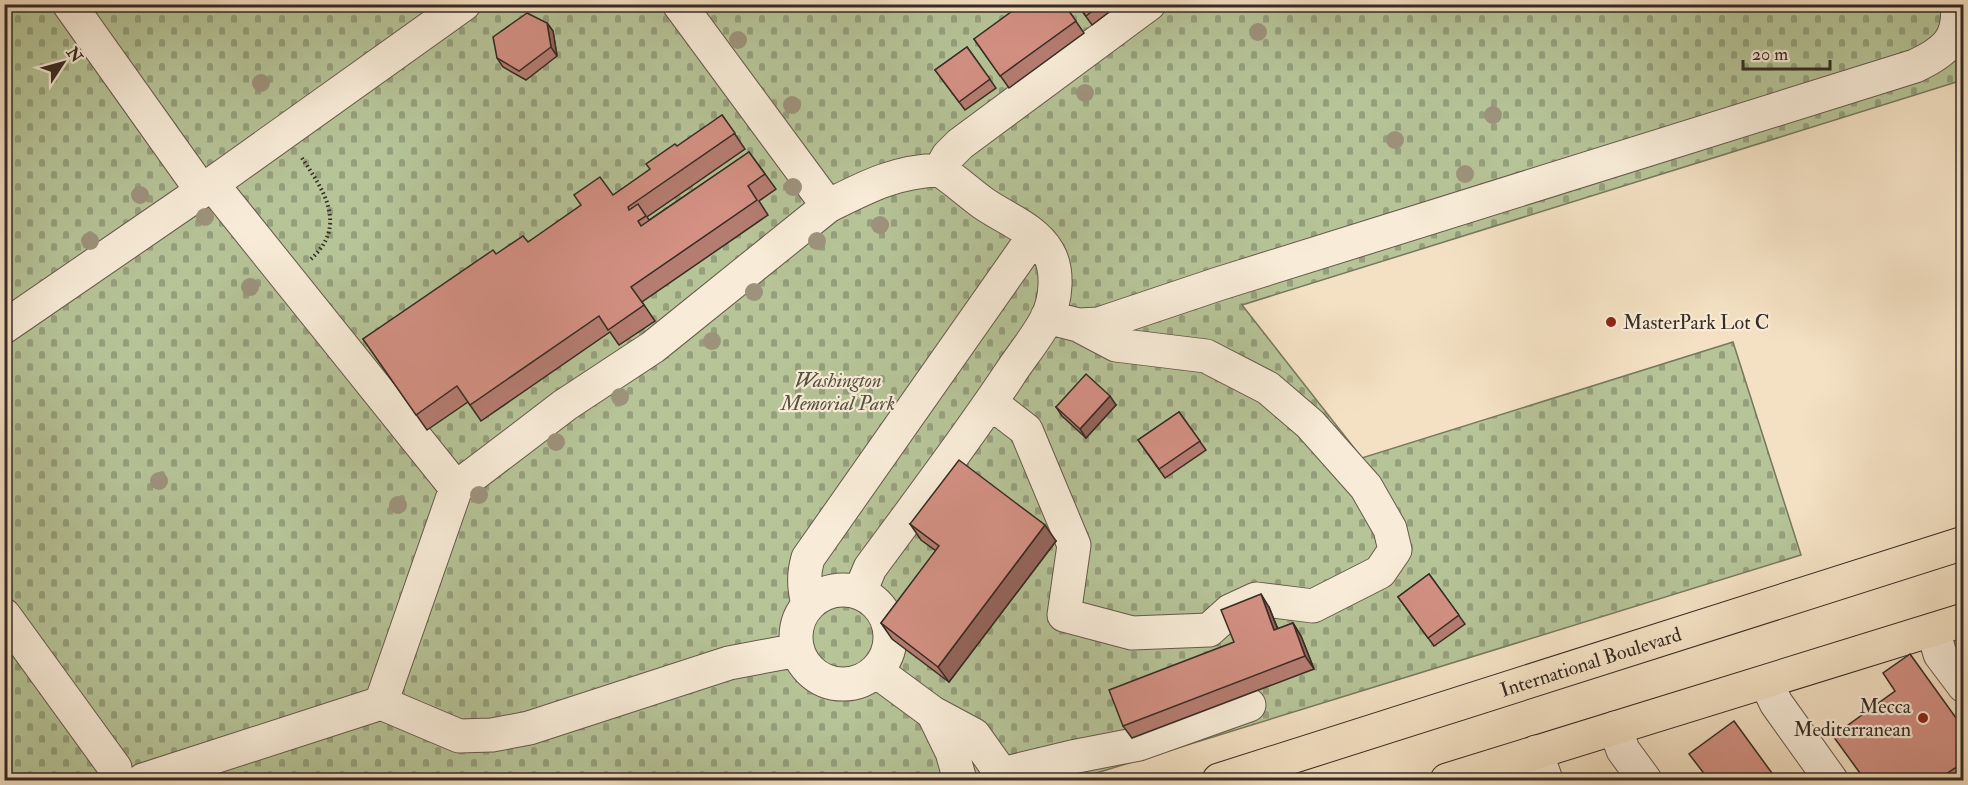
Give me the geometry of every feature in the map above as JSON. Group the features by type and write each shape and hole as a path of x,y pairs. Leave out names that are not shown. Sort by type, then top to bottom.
{"main road":[{"name":"International Boulevard","path":"1219,780 1964,543"},
{"path":"1457,779 1541,766 1615,728 1964,620"}],"lane":[{"path":"69,4 207,188 288,279 456,488"},
{"path":"4,327 207,188 464,4"},
{"path":"679,4 828,206"},
{"path":"940,170 948,156 960,144 1149,4"},
{"path":"1063,321 1099,324 1218,284 1915,66 1932,58 1952,42 1958,23 1957,4"},
{"path":"381,702 456,488 565,405 654,347 828,206 877,181 912,172 940,170 982,203 1017,223 1034,236 1048,251 1053,265 1055,281 1053,300 1063,321 1116,345 1206,356 1269,388 1310,424 1366,487 1390,529 1395,550 1380,572 1313,606 1256,599 1230,611 1209,630 1132,633 1064,615 1074,545 1026,430 991,403"},
{"path":"808,605 803,587 804,570 808,558 1034,236"},
{"path":"860,592 870,568 991,403 1063,321"},
{"path":"844,589 860,592 874,600 884,613 890,628 890,645 885,659 876,671 864,680 850,684 835,683 820,678 808,669 798,650 797,627 803,612 813,600 828,592 844,589"},
{"path":"4,615 115,768 117,780"},
{"path":"1933,630 1940,654 1964,686"},
{"path":"143,780 381,702 459,736 492,735 529,728 729,663 798,650"},
{"path":"876,671 933,713 974,735 1004,777 1072,757 1138,744 1250,705"},
{"path":"1766,682 1776,703 1831,780"},
{"path":"933,713 952,752 960,780"},
{"path":"1615,728 1623,750 1645,780"}],"path":[{"path":"285,132 325,193 332,221 320,250 288,279"}],"green space":[{"name":"Washington Memorial Park","path":"5,5 1963,5 1963,80 1242,305 1362,458 1733,342 1801,555 1074,780 5,780"}],"building":[{"path":"1022,4 1064,4 1076,21 1000,76 974,39"},
{"path":"1077,4 1101,4 1086,16"},
{"path":"527,13 547,23 551,47 519,71 497,58 493,37"},
{"path":"967,47 990,79 959,102 935,70"},
{"path":"722,115 735,133 628,207 629,210 638,204 646,216 638,221 641,226 749,152 765,174 748,186 757,200 631,287 644,305 608,330 599,316 470,405 457,386 416,415 363,339 493,250 496,254 523,236 528,242 581,205 574,195 600,177 613,195 650,169 646,164"},
{"path":"1086,374 1110,396 1080,429 1056,407"},
{"path":"1179,412 1200,441 1159,469 1138,440"},
{"path":"959,460 1045,525 938,667 881,623 939,546 910,524"},
{"path":"1429,574 1459,615 1428,638 1398,597"},
{"path":"1261,594 1274,630 1293,623 1305,656 1123,726 1109,690 1234,642 1221,610"},
{"name":"Mecca Mediterranean","path":"1910,654 1964,729 1964,762 1937,780 1865,780 1833,736 1895,691 1883,673"},
{"path":"1734,721 1777,780 1709,780 1689,754"}],"place":[{"name":"MasterPark Lot C","path":"1611,322"},
{"name":"Mecca Mediterranean","path":"1923,718"}]}
